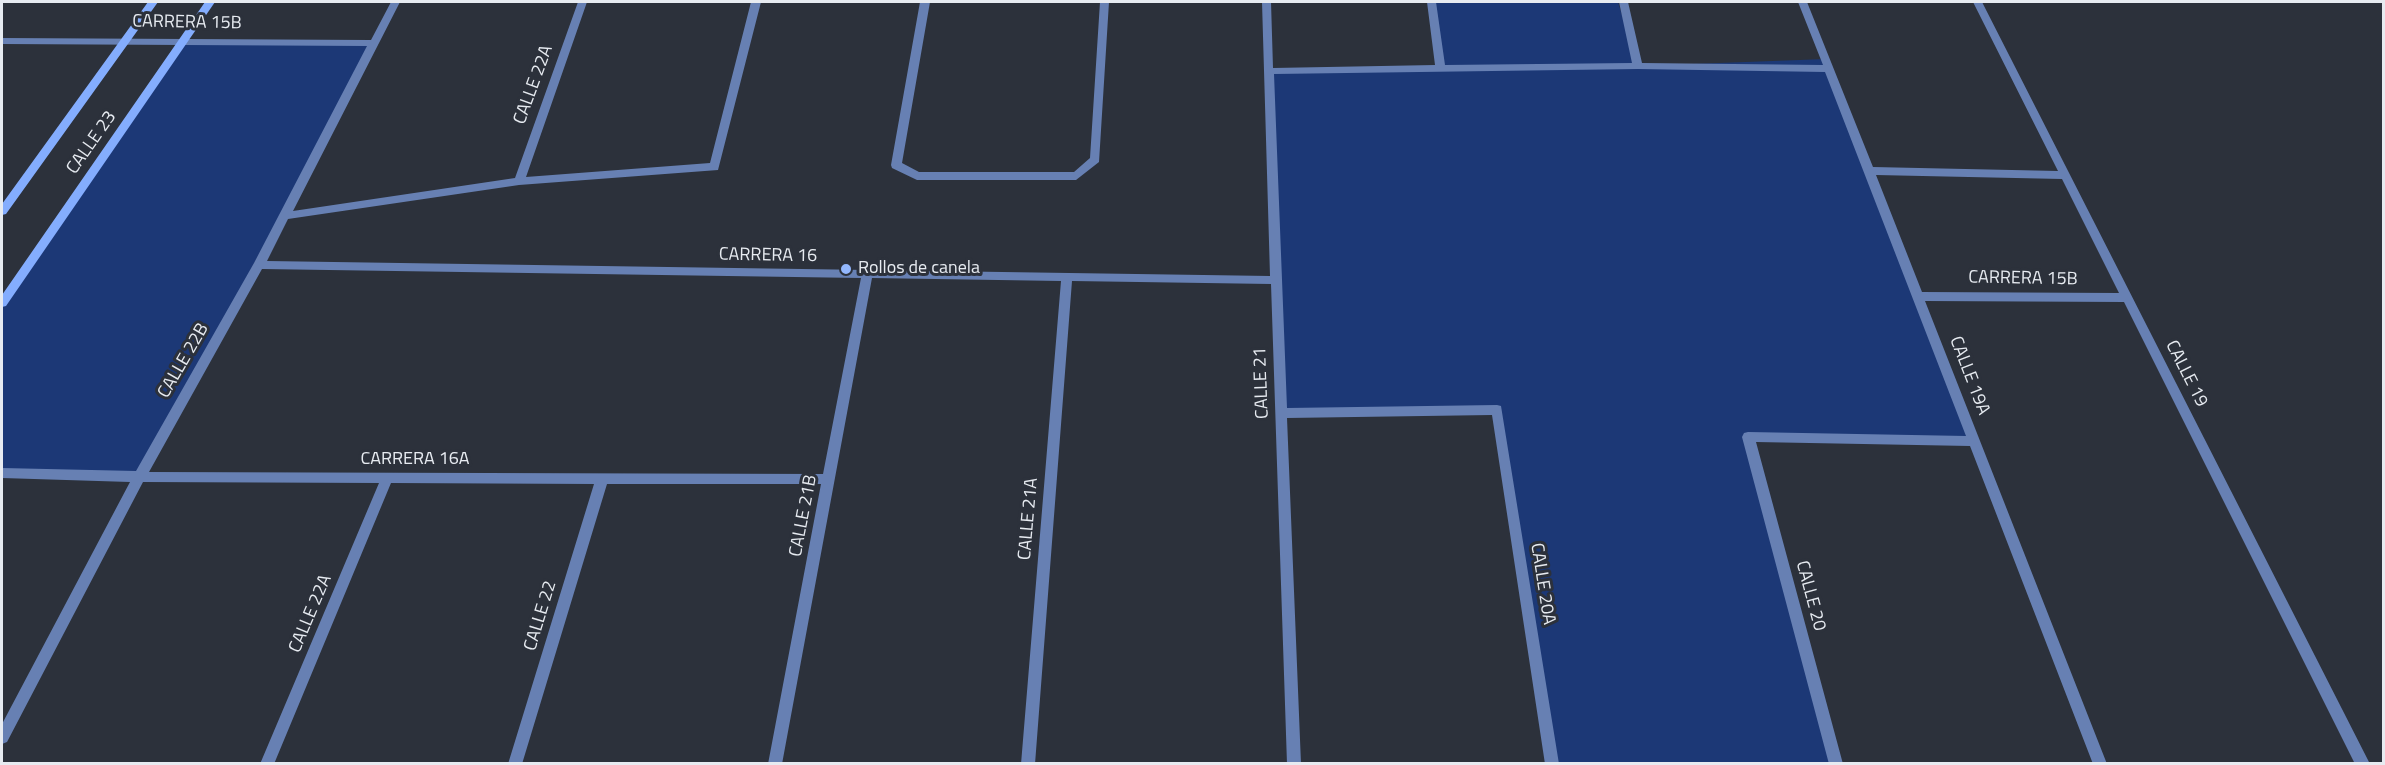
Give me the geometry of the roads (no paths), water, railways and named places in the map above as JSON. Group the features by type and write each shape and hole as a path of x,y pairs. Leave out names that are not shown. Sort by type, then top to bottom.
{"street":[{"name":"CALLE 23","path":"2,211 153,2"},
{"name":"CALLE 23","path":"2,303 210,2"},
{"name":"CALLE 22B","path":"2,737 139,477 259,265 394,2"},
{"name":"CALLE 22A","path":"519,181 582,2"},
{"path":"284,216 519,181 714,167 756,2"},
{"path":"925,2 896,165 917,176 1076,176 1095,159 1104,2"},
{"name":"CALLE 21","path":"1266,2 1294,764"},
{"path":"1431,2 1440,68"},
{"path":"1624,2 1638,66"},
{"name":"CALLE 19A","path":"1803,2 2100,764"},
{"name":"CALLE 19","path":"1978,2 2363,764"},
{"name":"CARRERA 15B","path":"2,41 373,43"},
{"path":"1268,71 1638,66 1830,69"},
{"path":"1869,171 2066,175"},
{"name":"CARRERA 16","path":"259,265 1276,280"},
{"name":"CALLE 21B","path":"775,764 867,275"},
{"name":"CALLE 21A","path":"1028,764 1067,278"},
{"name":"CARRERA 15B","path":"1918,296 2127,298"},
{"name":"CALLE 20A","path":"1281,414 1497,410 1552,764"},
{"name":"CALLE 20","path":"1836,764 1748,437 1975,441"},
{"name":"CARRERA 16A","path":"2,473 139,477 829,479"},
{"name":"CALLE 22A","path":"267,764 387,478"},
{"name":"CALLE 22","path":"514,764 602,478"}],"place":[{"name":"Rollos de canela","path":"846,269"}]}
